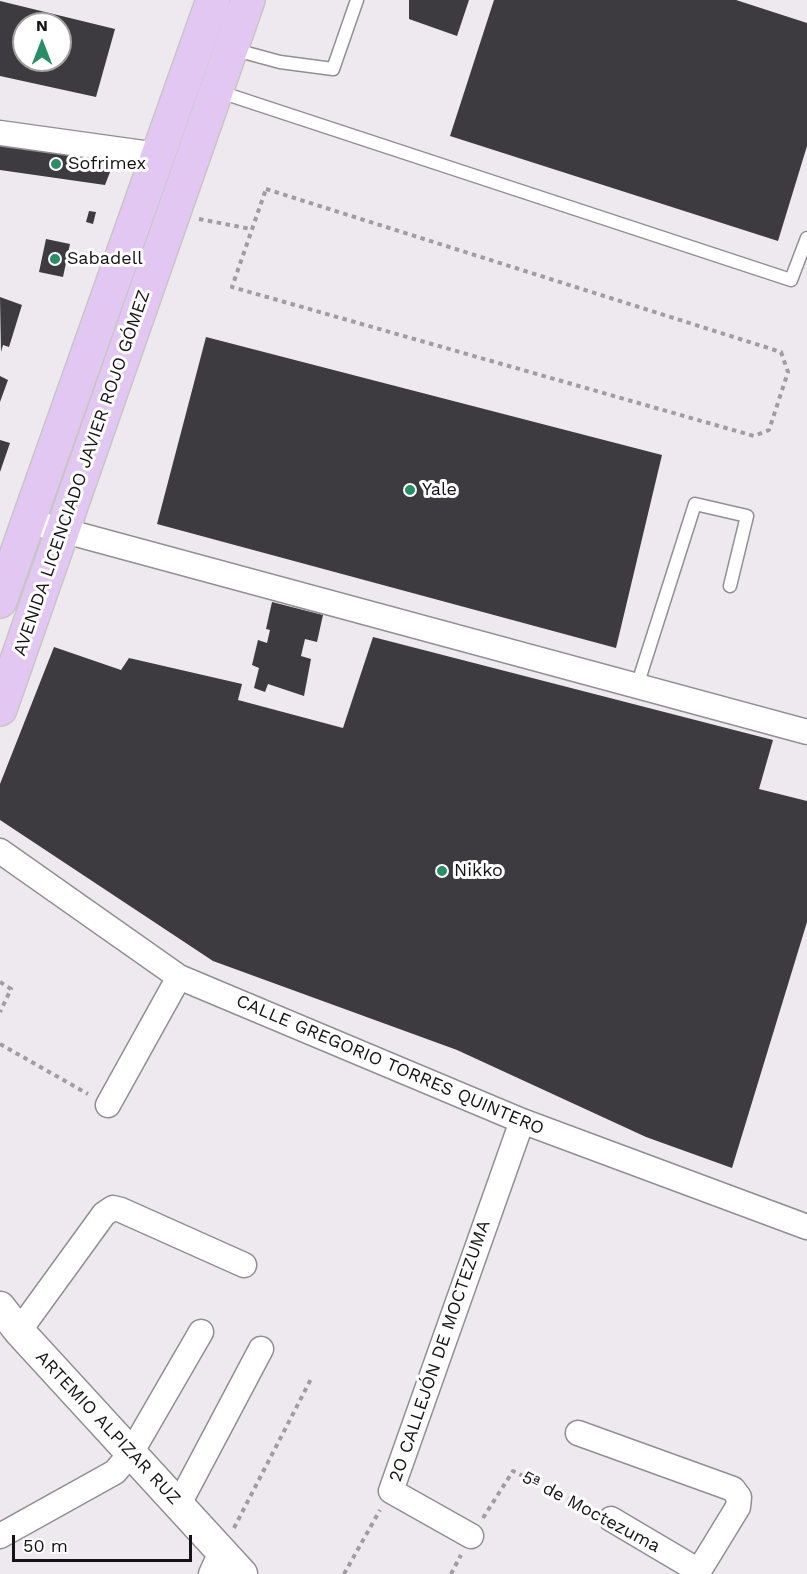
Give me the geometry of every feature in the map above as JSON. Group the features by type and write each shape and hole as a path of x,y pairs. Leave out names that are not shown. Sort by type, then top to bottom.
{"main road":[{"name":"AVENIDA LICENCIADO JAVIER ROJO GÓMEZ","path":"0,709 61,531 156,211 158,156 213,0"},
{"name":"AVENIDA LICENCIADO JAVIER ROJO GÓMEZ","path":"0,601 28,521 156,211 216,90 248,0"}],"street":[{"path":"0,133 158,156"},
{"path":"28,521 807,732"},
{"name":"CALLE GREGORIO TORRES QUINTERO","path":"0,851 179,977 522,1120 807,1227"},
{"path":"108,1105 179,977"},
{"name":"2O CALLEJÓN DE MOCTEZUMA","path":"391,1491 522,1120"},
{"path":"19,1332 104,1214 113,1208 244,1265"},
{"name":"ARTEMIO ALPIZAR RUZ","path":"0,1307 19,1332 179,1504 216,1563 242,1574"},
{"path":"0,1536 115,1472 131,1453 201,1332"},
{"path":"179,1504 261,1349"},
{"path":"578,1433 733,1489 739,1497 738,1506 698,1572"},
{"path":"391,1491 471,1536"},
{"name":"5ª de Moctezuma","path":"611,1519 698,1572"}],"lane":[{"path":"231,48 280,62 333,69 357,0"},
{"path":"216,90 791,280 807,238"},
{"path":"638,686 695,504 747,516 730,586"}],"path":[{"path":"266,189 781,352 788,372 769,430 754,436 232,287 251,229 266,189"},
{"path":"156,211 251,229"},
{"path":"0,982 11,989 0,1012"},
{"path":"0,1044 108,1105"},
{"path":"216,1563 312,1377"},
{"name":"5ª de Moctezuma","path":"513,1471 611,1519"},
{"name":"2O CALLEJÓN DE MOCTEZUMA","path":"344,1574 391,1491"}],"building":[{"path":"409,0 469,0 457,36 409,19"},
{"path":"494,0 736,0 807,23 807,146 778,241 450,136"},
{"path":"0,1 45,12 12,12 12,72 72,72 72,19 115,29 96,97 0,76"},
{"name":"Sofrimex","path":"0,144 115,159 105,185 0,170"},
{"path":"89,211 96,212 93,224 86,222"},
{"path":"46,239 70,244 63,277 39,272"},
{"path":"0,297 22,305 9,347 3,345 1,352"},
{"name":"Yale","path":"206,337 662,455 616,648 157,524"},
{"path":"0,376 8,380 0,402"},
{"path":"0,440 10,443 0,472"},
{"path":"272,602 323,615 317,642 305,639 301,656 311,659 304,696 268,684 265,692 254,688 259,668 252,665 258,640 267,643 270,630 266,629"},
{"name":"Nikko","path":"373,637 773,740 759,789 807,801 807,922 732,1168 646,1137 457,1050 213,961 0,820 0,784 54,647 121,670 129,658 242,684 238,700 343,728"}],"place":[{"name":"Sofrimex","path":"56,164"},
{"name":"Sabadell","path":"55,259"},
{"name":"Yale","path":"410,490"},
{"name":"Nikko","path":"442,871"}]}
